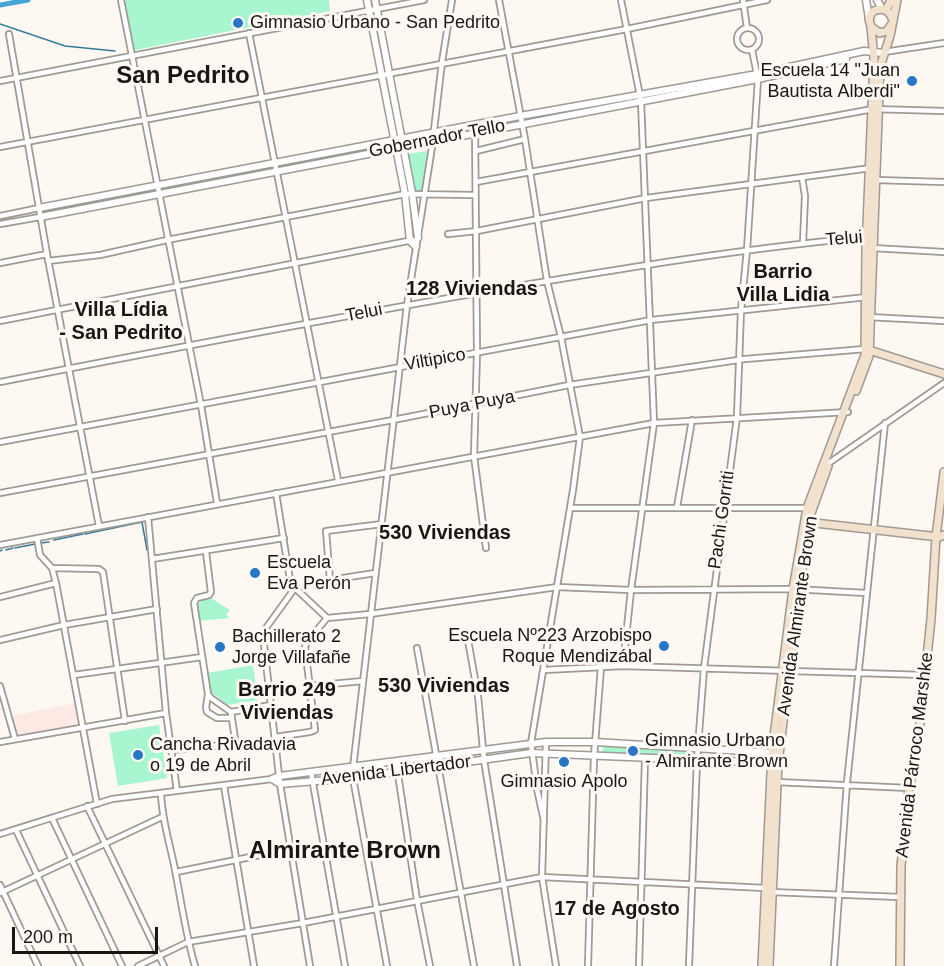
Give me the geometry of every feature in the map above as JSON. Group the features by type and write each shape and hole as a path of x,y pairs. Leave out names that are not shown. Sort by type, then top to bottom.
{"main road":[{"path":"884,9 892,23 884,32 877,32 869,19 872,12 884,9 891,0"},
{"name":"Avenida Almirante Brown","path":"762,966 775,763 806,522 823,468 868,350 869,237 876,109 880,67 890,36 897,0"},
{"name":"Avenida Almirante Brown","path":"872,27 876,109"},
{"name":"Puya Puya","path":"868,350 944,374"},
{"name":"Avenida Almirante Brown","path":"810,508 830,462 845,413"},
{"name":"Avenida Párroco Marshke","path":"900,966 900,897 909,788 917,752 944,472"},
{"path":"806,522 936,537 944,535"},
{"name":"Avenida Almirante Brown","path":"768,890 769,966"}],"street":[{"path":"121,0 201,405 218,503"},
{"path":"366,0 405,194 410,241 416,247"},
{"path":"375,0 412,193 418,238"},
{"path":"0,81 424,0"},
{"path":"387,966 353,768 407,305 452,0"},
{"path":"499,0 525,139 547,281 561,337 580,437 531,744 544,821"},
{"path":"621,0 641,98 654,423 623,666"},
{"path":"0,147 627,29 743,2 767,0"},
{"path":"866,0 869,19"},
{"path":"877,0 884,9"},
{"path":"743,2 747,28"},
{"path":"747,28 756,32 759,38 758,45 752,50 744,50 737,41 740,32 747,28"},
{"path":"249,33 338,480"},
{"path":"9,34 48,261 99,526"},
{"name":"Gobernador Tello","path":"0,224 395,148 433,137 522,123 758,76 864,51 883,52 944,43"},
{"name":"Pachi Gorriti","path":"689,966 698,747 704,668 737,417 741,310 758,76 752,50"},
{"name":"Gobernador Tello","path":"475,129 520,116 641,98"},
{"path":"476,182 876,109 944,111"},
{"path":"475,129 477,353 474,456 486,548"},
{"name":"Gobernador Tello","path":"0,216 401,138 433,137"},
{"path":"476,151 525,139"},
{"path":"448,234 477,231 646,198 873,168"},
{"path":"802,177 805,196 803,243"},
{"path":"872,180 944,183"},
{"path":"48,261 100,255 405,194 475,195"},
{"name":"Telui","path":"0,382 407,305 648,263 869,237"},
{"path":"0,321 418,238"},
{"path":"869,248 944,252"},
{"path":"0,263 47,254"},
{"name":"Viltipico","path":"0,442 651,320 869,296"},
{"path":"869,317 944,321"},
{"name":"Puya Puya","path":"0,493 569,385 738,360 861,348 868,350"},
{"path":"823,468 944,383"},
{"path":"0,545 338,480 654,423 845,413"},
{"path":"677,507 692,420"},
{"path":"834,966 846,786 885,423"},
{"path":"276,492 292,592 264,634 275,737 276,777 280,784 310,966"},
{"path":"570,508 810,508"},
{"path":"148,517 166,713 177,791"},
{"path":"375,573 330,580 326,531 382,524"},
{"path":"37,538 40,555 52,567 56,583 97,804"},
{"path":"152,559 284,538"},
{"path":"206,552 211,592 209,595 197,598 194,603 208,693 206,707 207,712 217,718 232,718"},
{"path":"52,567 99,569 103,572 125,721"},
{"path":"0,597 56,583"},
{"path":"292,585 327,618"},
{"path":"275,737 315,730 305,647 327,618 557,588 866,592"},
{"path":"0,640 64,625 157,609"},
{"path":"468,640 478,696 484,760 517,966"},
{"path":"417,648 474,966"},
{"path":"74,675 202,657"},
{"path":"544,670 623,666 925,675"},
{"path":"588,966 594,757 601,667"},
{"path":"310,686 363,681"},
{"path":"0,686 15,739"},
{"path":"208,693 211,698 231,711 271,705"},
{"path":"172,750 232,744 235,739 231,711"},
{"path":"0,714 7,712"},
{"path":"0,742 166,713"},
{"path":"546,742 548,754 542,877 556,966"},
{"name":"Avenida Libertador","path":"276,777 546,742 595,742 776,753"},
{"name":"Avenida Libertador","path":"280,784 397,773 531,753 775,763"},
{"path":"639,966 645,759"},
{"path":"396,761 417,900 430,966"},
{"path":"311,772 345,966"},
{"path":"0,834 87,806 276,777"},
{"path":"774,782 909,788"},
{"path":"224,786 254,966"},
{"path":"161,793 162,817 195,966"},
{"path":"87,806 164,966"},
{"path":"1,892 162,817"},
{"path":"52,818 122,966"},
{"path":"16,830 80,966"},
{"path":"176,872 290,849"},
{"path":"138,966 188,942 303,923 542,877 692,884 839,896 900,897"},
{"path":"0,885 1,892 38,966"}],"shaded area":[{"path":"75,703 79,726 15,738 11,716"}],"green space":[{"path":"125,0 329,0 330,11 136,50"},
{"path":"427,151 421,192 415,191 408,154"},
{"path":"206,597 230,610 226,615 230,618 197,621 196,606"},
{"path":"253,665 258,700 228,705 210,691 207,673"},
{"name":"Cancha Rivadavia o 19 de Abril","path":"159,725 167,778 118,786 109,733"},
{"path":"604,746 683,750 692,755 691,757 604,754 602,750"}],"waterway":[{"path":"0,5 28,0"},
{"path":"0,24 65,46 115,51"},
{"path":"85,534 142,522 147,550"},
{"path":"54,540 83,534"},
{"path":"41,543 49,542"},
{"path":"15,548 35,544"},
{"path":"6,550 13,548"}],"place":[{"name":"Gimnasio Urbano - San Pedrito","path":"238,23"},
{"name":"Escuela 14 \"Juan Bautista Alberdi\"","path":"912,81"},
{"name":"Escuela Eva Perón","path":"255,573"},
{"name":"Escuela Nº223 Arzobispo Roque Mendizábal","path":"664,646"},
{"name":"Bachillerato 2 Jorge Villafañe","path":"220,647"},
{"name":"Gimnasio Urbano - Almirante Brown","path":"633,751"},
{"name":"Cancha Rivadavia o 19 de Abril","path":"138,755"},
{"name":"Gimnasio Apolo","path":"564,762"}],"district":[{"name":"San Pedrito","path":"183,76"},
{"name":"Barrio Villa Lidia","path":"783,284"},
{"name":"128 Viviendas","path":"472,289"},
{"name":"Villa Lídia - San Pedrito","path":"121,322"},
{"name":"530 Viviendas","path":"445,533"},
{"name":"530 Viviendas","path":"444,686"},
{"name":"Barrio 249 Viviendas","path":"287,702"},
{"name":"Almirante Brown","path":"345,851"},
{"name":"17 de Agosto","path":"617,909"}]}
